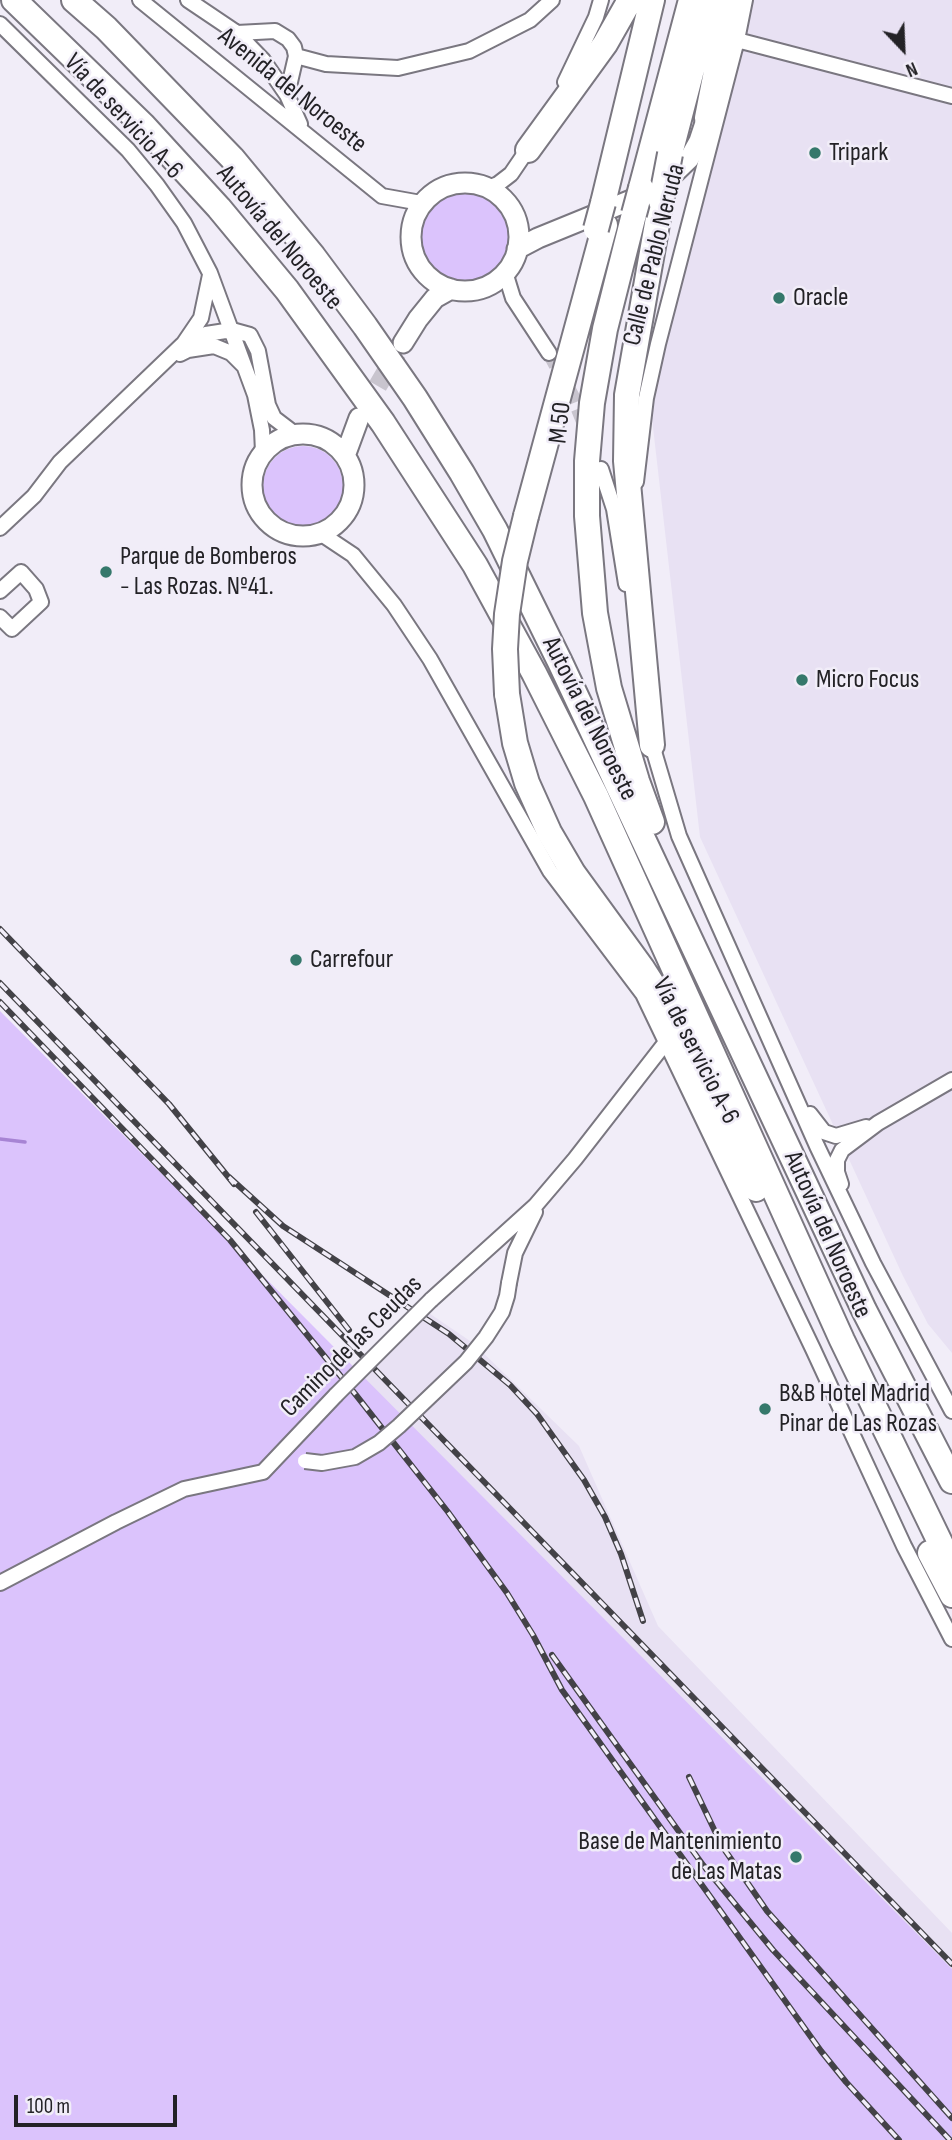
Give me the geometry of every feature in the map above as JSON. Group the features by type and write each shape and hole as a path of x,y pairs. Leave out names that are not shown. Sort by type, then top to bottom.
{"highway":[{"name":"Autovía del Noroeste","path":"14,0 143,125 219,208 287,290 383,423 475,565 534,673 596,796 848,1353 952,1567"},
{"name":"Autovía del Noroeste","path":"74,0 106,28 232,158 313,256 365,326 435,430 495,530 560,662 864,1310 952,1481"},
{"path":"528,150 606,44 630,0"},
{"path":"604,214 652,0"},
{"path":"664,0 604,214 515,561 507,614 507,694 514,743 527,783 549,832 573,873 665,1004 916,1526 952,1595"},
{"name":"M 50","path":"691,0 651,194 634,214 605,329 592,403 587,461 587,516 594,612 609,688 637,781 664,853 770,1090 774,1119"},
{"path":"652,745 626,461 627,395 651,194 670,154 710,0"},
{"path":"707,118 730,0"}],"street":[{"name":"Avenida del Noroeste","path":"140,0 382,195 421,203"},
{"path":"188,0 237,33 263,60 287,95 302,129"},
{"path":"296,57 326,64 398,68 468,51 530,20 552,0"},
{"path":"488,188 511,174 528,150 573,67 601,0"},
{"path":"517,249 641,196 663,184 689,159 707,118 743,0"},
{"name":"Calle de Pablo Neruda","path":"631,525 646,398 737,40 743,0"},
{"name":"Vía de servicio A-6","path":"0,24 128,150 184,223 210,273 256,395 263,452"},
{"path":"237,33 275,32 288,39 294,47 296,57 287,95"},
{"path":"737,40 952,96"},
{"path":"471,183 488,188 505,200 516,218 519,239 517,249 505,272 494,282 466,291 451,289 426,275 417,263 411,248 410,232 421,203 436,191 452,184 471,183"},
{"path":"505,272 513,298 549,353"},
{"path":"0,528 34,496 60,462 182,345 201,318 210,273"},
{"path":"418,319 426,275"},
{"path":"403,343 435,298 451,289"},
{"path":"182,345 205,334 232,330 250,335 255,342 268,405 274,418 295,434"},
{"path":"167,361 188,350 214,346 231,353 245,367"},
{"path":"327,439 341,433 359,418 345,456"},
{"path":"295,434 317,435 327,439 345,456 351,468 354,481 349,507 332,527 320,533 307,536 287,534 272,526 260,514 253,499 251,483 254,467 263,452 277,440 295,434"},
{"path":"601,469 614,509 629,598 641,705 679,836 873,1263 952,1411"},
{"name":"Vía de servicio A-6","path":"320,533 353,555 376,580 411,629 550,871 643,994 904,1546 952,1639"},
{"path":"0,591 21,572 36,589 41,602 12,629 0,617"},
{"path":"742,977 814,1121 824,1132 836,1136 878,1123"},
{"name":"Camino de las Ceudas","path":"0,1583 184,1489 256,1476 271,1467 337,1395 431,1300 542,1198 666,1042"},
{"path":"873,1263 837,1172 837,1160 842,1150 878,1123 952,1080"},
{"path":"271,1467 288,1462 322,1463 355,1457 379,1443 399,1426 466,1362 502,1312 514,1253 542,1198"}],"shaded area":[{"path":"746,0 952,0 952,1353 928,1324 903,1276 700,837 650,401"},
{"path":"463,190 481,193 496,203 506,218 509,236 506,254 496,269 481,279 463,282 445,279 430,269 420,254 417,236 420,218 430,203 445,193"},
{"path":"295,446 311,446 332,457 343,478 343,494 332,515 311,526 295,526 281,520 269,508 263,494 263,478 269,464 281,452"},
{"path":"0,1011 952,1969 952,2140 0,2140"},
{"path":"426,1311 473,1343 579,1446 658,1626 952,1933 952,2140 320,1419"}],"waterway":[{"path":"0,1139 25,1142"}],"tunnel":[{"path":"363,411 397,353"},
{"path":"549,353 573,397 586,429"}],"railway":[{"path":"0,929 169,1104 234,1184"},
{"path":"0,983 952,1964"},
{"path":"0,1002 230,1240 356,1395 448,1512 507,1593 562,1690 821,2051 899,2140"},
{"path":"229,1177 283,1226 449,1334 510,1385 537,1414 584,1480 605,1517 621,1554 643,1621"},
{"path":"256,1212 349,1330"},
{"path":"552,1655 703,1865 773,1950 950,2140"},
{"path":"689,1777 722,1846 767,1911 952,2118"}],"place":[{"name":"Tripark","path":"815,153"},
{"name":"Oracle","path":"779,298"},
{"name":"Parque de Bomberos - Las Rozas. Nº41.","path":"106,572"},
{"name":"Micro Focus","path":"802,680"},
{"name":"Carrefour","path":"296,960"},
{"name":"B&B Hotel Madrid Pinar de Las Rozas","path":"765,1409"},
{"name":"Base de Mantenimiento de Las Matas","path":"796,1857"}]}
